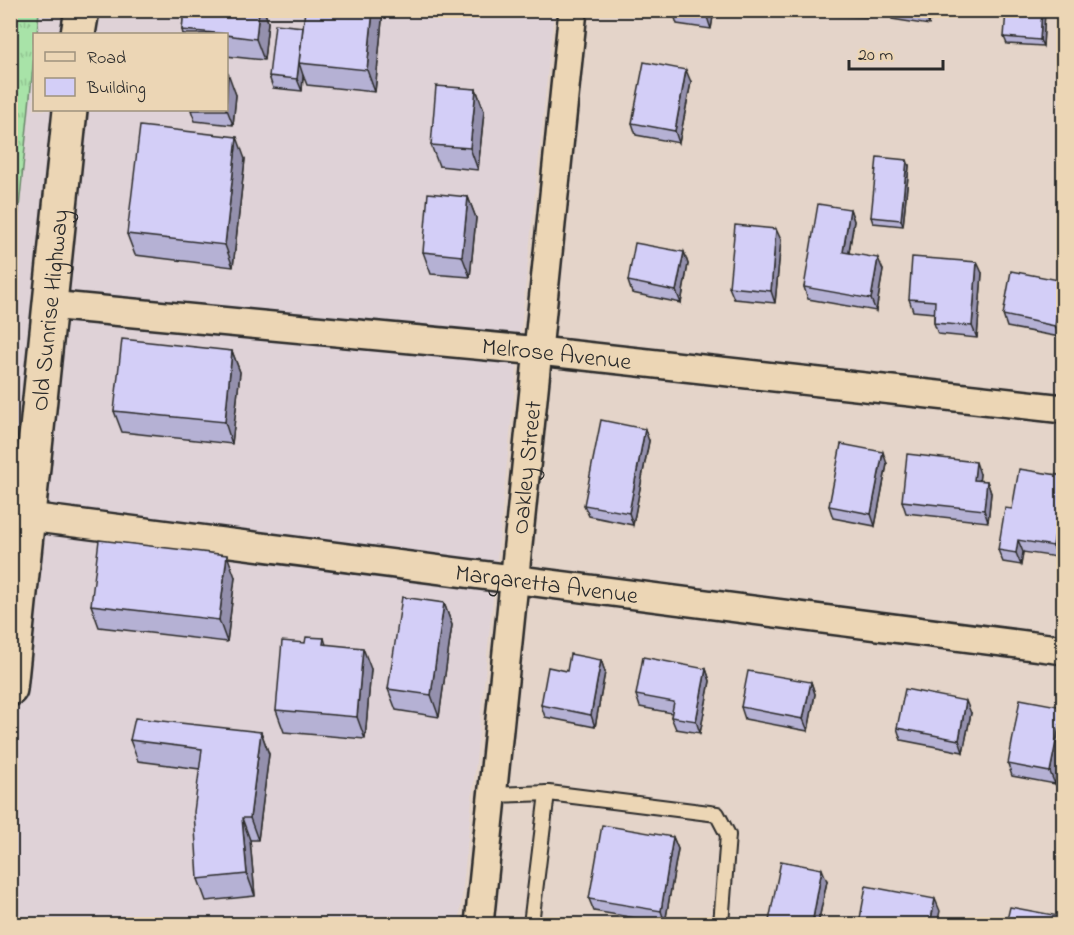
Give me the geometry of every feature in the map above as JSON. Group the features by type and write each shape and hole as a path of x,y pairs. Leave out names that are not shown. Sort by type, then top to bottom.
{"main road":[{"path":"78,33 82,10"},
{"name":"Old Sunrise Highway","path":"10,689 70,111"}],"street":[{"name":"Oakley Street","path":"478,924 573,10"},
{"name":"Melrose Avenue","path":"49,305 539,351 1064,409"},
{"name":"Margaretta Avenue","path":"29,517 1064,651"}],"lane":[{"path":"531,924 547,793"},
{"path":"492,795 547,793 717,814 728,835 721,924"}],"shaded area":[{"path":"39,11 554,11 459,924 11,924 10,289 33,66 33,111 228,111 228,33 37,33"}],"green space":[{"path":"11,10 39,11 37,33 33,33 33,66 11,289"}],"building":[{"path":"184,10 259,10 256,39 228,35 228,33 182,30"},
{"path":"305,10 373,10 367,70 299,63"},
{"path":"673,10 708,10 707,17 673,12"},
{"path":"890,10 928,10 927,19 890,13"},
{"path":"1006,10 1042,10 1040,40 1004,37"},
{"path":"275,24 303,27 297,79 269,76"},
{"path":"644,62 686,70 675,131 632,123"},
{"path":"436,86 476,89 470,148 431,145"},
{"path":"140,126 237,137 225,245 127,234"},
{"path":"877,157 907,160 901,220 871,217"},
{"path":"428,193 468,197 462,256 423,252"},
{"path":"818,204 850,209 843,252 878,258 871,299 804,287"},
{"path":"735,225 776,229 771,291 729,287"},
{"path":"635,243 684,252 676,291 628,281"},
{"path":"912,257 977,262 972,326 934,323 935,301 909,299"},
{"path":"1011,271 1064,281 1055,326 1003,315"},
{"path":"122,339 232,351 225,422 114,411"},
{"path":"601,420 645,429 629,513 584,505"},
{"path":"841,444 883,452 871,514 829,506"},
{"path":"907,454 976,462 974,480 987,481 984,510 902,501"},
{"path":"1019,469 1064,476 1053,546 1018,540 1016,553 998,550 1005,508 1012,509"},
{"path":"99,540 227,555 219,620 91,605"},
{"path":"402,597 444,603 431,695 388,689"},
{"path":"306,637 324,638 323,644 363,648 357,717 276,710 282,641 305,643"},
{"path":"570,654 601,660 591,715 541,705 548,667 567,671"},
{"path":"643,657 706,669 696,721 671,717 674,702 636,695"},
{"path":"748,671 811,682 803,719 741,707"},
{"path":"905,689 966,701 959,740 897,728"},
{"path":"1020,699 1063,707 1050,772 1008,764"},
{"path":"135,718 261,732 250,818 242,818 247,874 198,879 194,812 202,749 130,740"},
{"path":"602,825 673,837 661,911 589,899"},
{"path":"781,861 822,869 812,924 786,924 769,921"},
{"path":"866,886 935,899 930,924 859,924"},
{"path":"1010,907 1064,917 1064,924 1006,924"}]}
